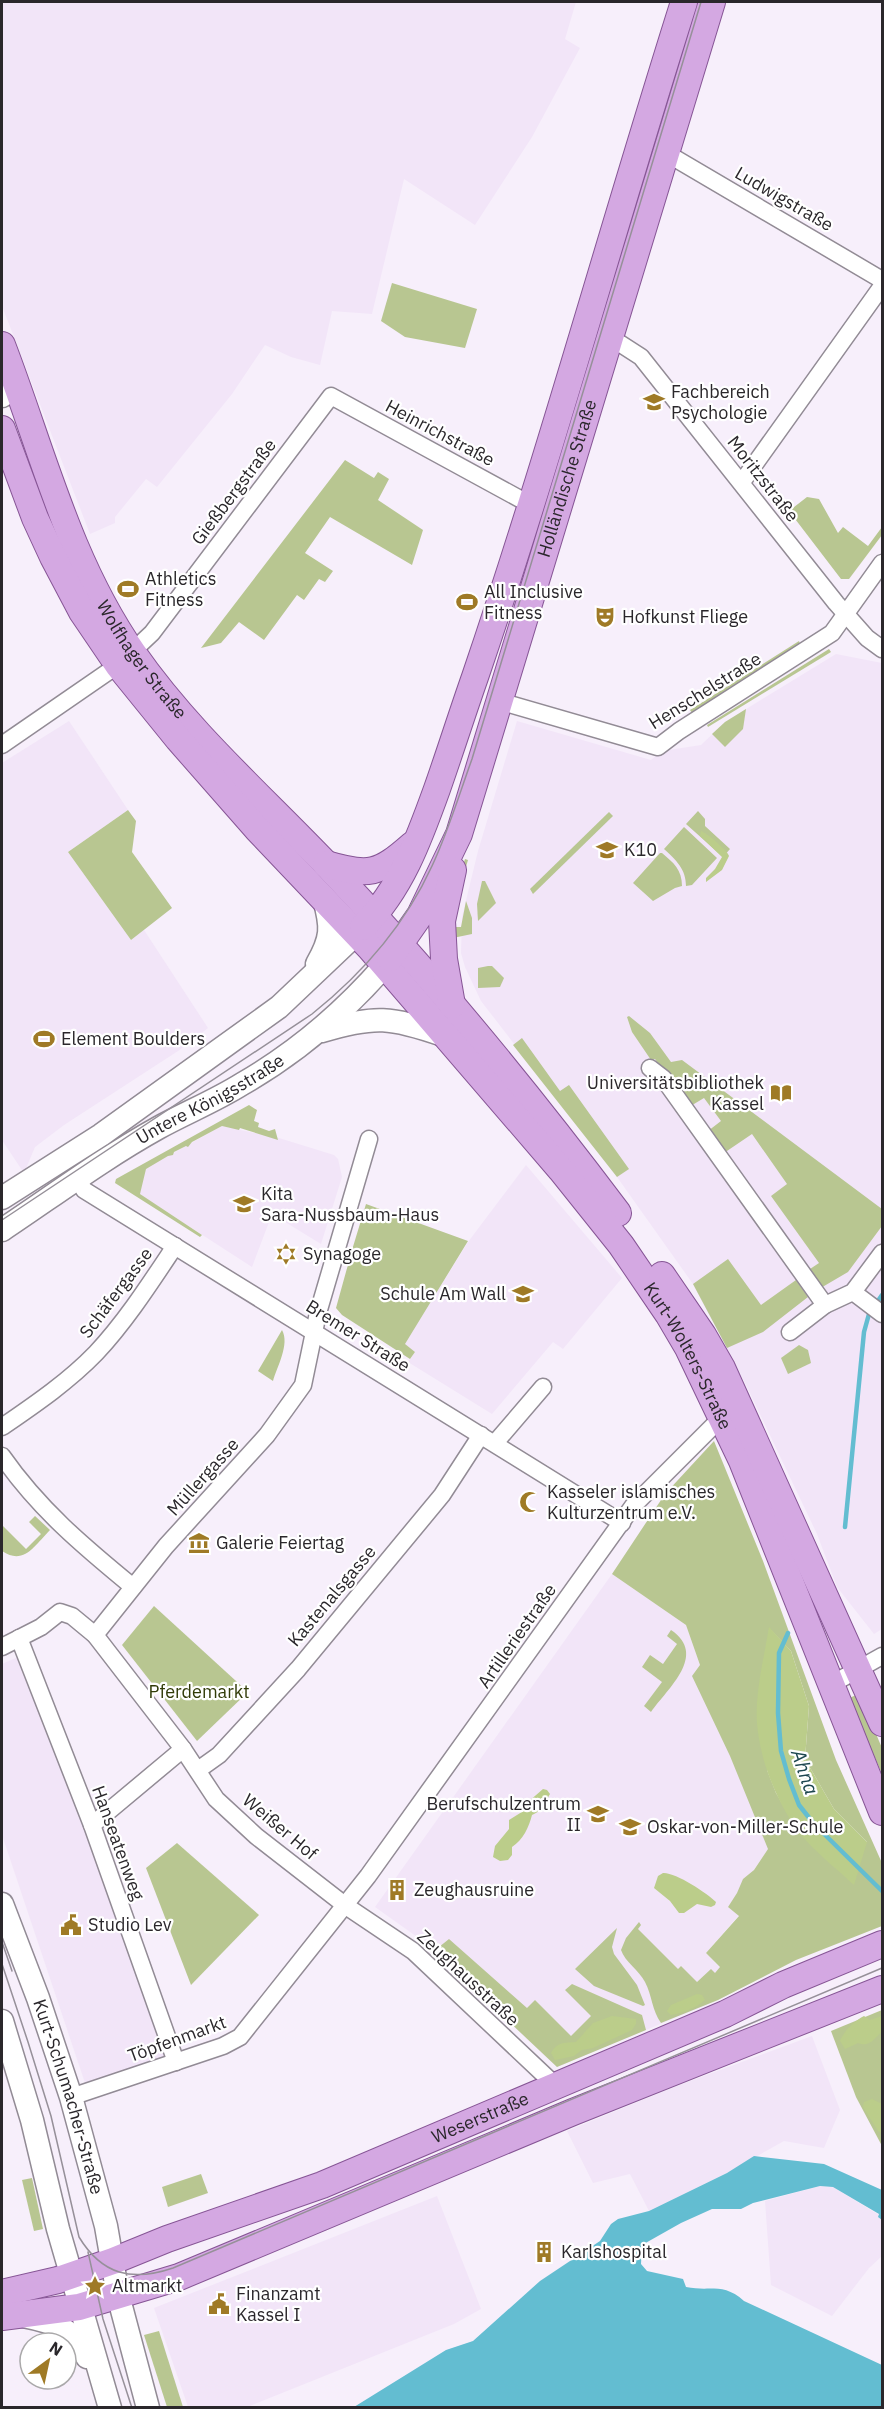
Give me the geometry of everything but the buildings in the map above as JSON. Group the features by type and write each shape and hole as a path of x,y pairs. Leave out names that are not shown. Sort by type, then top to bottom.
{"main road":[{"name":"Holländische Straße","path":"365,925 388,898 419,839 507,583 626,186 684,2"},
{"name":"Holländische Straße","path":"393,956 420,915 459,834 712,2"},
{"name":"Wolfhager Straße","path":"2,345 8,392 77,554 102,603 125,659 192,756 257,829 324,899 365,925"},
{"name":"Wolfhager Straße","path":"2,429 35,518 82,612 125,659 326,864 365,925"},
{"path":"452,1006 444,959 442,921 459,834"},
{"path":"326,864 361,872 375,871 386,866 419,839"},
{"name":"Kurt-Wolters-Straße","path":"365,925 393,956 452,1006 551,1124 639,1241 703,1335 722,1368 733,1415 774,1537 882,1812"},
{"name":"Kurt-Wolters-Straße","path":"393,956 443,1035 561,1170 621,1245 733,1415 882,1723"},
{"name":"Weserstraße","path":"2,2293 113,2261 167,2239 322,2185 882,1944"},
{"name":"Weserstraße","path":"12,2317 79,2307 178,2277 583,2108 882,1989"}],"street":[{"name":"Ludwigstraße","path":"666,153 882,280"},
{"path":"742,482 882,286"},
{"name":"Moritzstraße","path":"610,337 641,357 846,614 867,638 882,649"},
{"name":"Heinrichstraße","path":"331,396 531,505"},
{"name":"Gießbergstraße","path":"2,745 125,659 152,633 331,396"},
{"name":"Henschelstraße","path":"499,701 658,747 679,731 832,633 882,563"},
{"path":"310,977 329,938 330,919 324,899"},
{"name":"Untere Königsstraße","path":"2,1198 101,1135 279,1007 365,925"},
{"name":"Untere Königsstraße","path":"2,1230 157,1128 242,1084 315,1033 357,998 393,956"},
{"path":"315,1033 370,1020 391,1020 443,1035"},
{"path":"650,1068 663,1078 825,1305"},
{"name":"Müllergasse","path":"95,1635 166,1546 267,1435 303,1385 336,1246 369,1139"},
{"name":"Bremer Straße","path":"78,1179 84,1190 622,1523"},
{"name":"Schäfergasse","path":"2,1427 48,1395 94,1355 113,1333 175,1245"},
{"path":"790,1332 825,1305 853,1292 882,1253"},
{"path":"853,1292 882,1314"},
{"name":"Kastenalsgasse","path":"198,1770 219,1755 298,1669 488,1439 543,1387"},
{"name":"Artilleriestraße","path":"346,1906 633,1506 715,1424 733,1415"},
{"path":"2,1456 40,1505 72,1536 133,1587"},
{"path":"2,1647 41,1628 60,1612 72,1616 95,1635 198,1770"},
{"name":"Hanseatenweg","path":"20,1638 92,1825 176,2062"},
{"path":"832,1684 882,1656"},
{"path":"92,1825 183,1749"},
{"name":"Weißer Hof","path":"198,1770 216,1799 256,1836 346,1906"},
{"name":"Kurt-Schumacher-Straße","path":"2,1904 38,1998 71,2097 106,2226 118,2295 148,2408"},
{"name":"Zeughausstraße","path":"346,1906 413,1951 556,2086"},
{"name":"Töpfenmarkt","path":"71,2097 223,2046 240,2037 346,1906"},
{"path":"2,2021 32,2120 70,2275 106,2398"},
{"path":"12,2317 45,2320 74,2336 106,2398"}],"shaded area":[{"path":"2,2 576,2 565,39 580,48 532,137 475,225 404,179 372,314 332,311 320,365 291,357 265,345 232,394 157,487 146,479 115,517 115,523 90,534 2,306"},
{"path":"836,654 882,663 882,1629 874,1634 837,1587 817,1534 746,1385 693,1284 617,1177 481,1001 461,953 462,917 478,851 517,721 651,760 662,751 701,745 725,722"},
{"path":"69,721 128,810 68,852 131,940 144,930 208,1028 178,1051 64,1125 35,1147 24,1173 2,1140 2,763"},
{"name":"Kita Sara-Nussbaum-Haus","path":"222,1126 279,1138 334,1155 338,1159 342,1177 321,1244 272,1214 252,1267 139,1194 146,1168"},
{"name":"Schule Am Wall","path":"526,1165 622,1278 563,1349 553,1342 492,1414 408,1362 415,1352 404,1345 468,1242"},
{"name":"Berufschulzentrum II","path":"612,1574 686,1625 731,1753 769,1848 728,1907 739,1915 706,1953 724,1972 718,2000 557,2067 420,1939 375,1907"},
{"path":"18,1657 83,1824 165,2057 85,2083 2,1835 2,1664"},
{"path":"812,2036 840,2110 824,2148 784,2141 727,2173 649,2211 630,2174 593,2183 567,2131 674,2087"},
{"path":"820,2186 833,2187 879,2215 878,2217 882,2220 882,2256 869,2268 832,2316 771,2285 765,2201"},
{"name":"Finanzamt Kassel I","path":"437,2196 481,2309 454,2324 247,2407 188,2407 154,2308"}],"green space":[{"path":"392,283 477,309 465,348 405,337 381,321"},
{"path":"345,460 374,478 378,472 389,479 378,500 423,530 412,565 330,517 305,553 333,571 325,582 319,579 304,600 297,595 264,640 239,622 221,643 201,648"},
{"path":"807,497 819,499 838,533 843,527 868,546 882,527 882,535 849,579 841,579 789,511"},
{"path":"799,641 800,644 692,713 690,710"},
{"path":"829,649 831,652 708,727 707,725"},
{"path":"746,709 743,729 725,747 712,734 725,722"},
{"path":"128,810 136,821 132,852 172,908 131,940 68,852"},
{"path":"698,811 705,819 705,826 730,849 723,857 686,824"},
{"path":"609,812 613,816 533,894 530,889"},
{"path":"684,827 717,858 692,885 686,886 682,870 664,849"},
{"path":"701,831 725,850 729,856 722,870 706,882 706,878 722,857 700,836"},
{"path":"660,853 676,867 681,876 682,886 653,901 633,883"},
{"path":"465,859 468,860 457,897 452,927 461,927 466,901 472,918 472,934 448,939 457,884"},
{"path":"482,881 485,881 496,903 478,921 477,904"},
{"path":"492,966 504,978 500,987 478,988 478,968"},
{"path":"629,1016 650,1033 671,1062 682,1060 882,1209 882,1226 848,1272 819,1289 807,1271 819,1263 771,1196 787,1184 752,1134 724,1153 708,1131 721,1121 704,1098 689,1107 655,1059 651,1060 632,1032 627,1017"},
{"path":"522,1038 560,1091 569,1085 629,1169 617,1177 513,1045"},
{"path":"249,1105 257,1110 254,1121 259,1123 258,1127 269,1131 275,1129 278,1140 240,1128 239,1130 222,1126 146,1169 140,1194 202,1235 200,1237 115,1183 116,1179"},
{"path":"366,1204 468,1241 405,1344 415,1352 410,1359 342,1315 336,1308 349,1261 354,1262 357,1254 352,1250"},
{"path":"728,1259 761,1305 796,1280 808,1297 763,1332 727,1348 693,1284"},
{"path":"282,1330 284,1349 273,1381 258,1371"},
{"path":"799,1345 808,1350 811,1363 788,1374 781,1358"},
{"path":"714,1441 763,1561 836,1760 882,1863 882,1926 796,1960 718,2000 661,2023 645,1982 621,1950 626,1938 639,1922 641,1925 638,1929 678,1969 681,1966 697,1982 711,1969 715,1973 720,1967 706,1953 739,1916 728,1907 743,1879 754,1870 768,1849 730,1756 692,1676 700,1665 686,1625 612,1574 665,1494","holes":["769,1628 791,1651 809,1706 805,1759 834,1809 867,1842 796,1828 776,1793 767,1770"]},
{"path":"35,1516 50,1530 39,1542 23,1555 10,1555 2,1551 2,1525 26,1549 41,1534 29,1522"},
{"name":"Pferdemarkt","path":"154,1606 248,1692 197,1741 122,1645"},
{"path":"769,1627 791,1651 809,1706 805,1759 834,1809 867,1842 854,1885 795,1827 775,1791 765,1764 761,1751 757,1711"},
{"path":"671,1630 681,1640 686,1650 685,1661 675,1682 651,1712 644,1706 662,1682 642,1667 650,1655 663,1664 677,1644 667,1636"},
{"path":"859,1694 882,1748 882,1774 849,1698"},
{"path":"543,1789 550,1794 541,1809 532,1815 522,1837 512,1847 512,1855 508,1860 500,1861 493,1857 495,1846 509,1829 509,1820 525,1810 528,1802"},
{"path":"177,1843 259,1915 191,1985 146,1868"},
{"path":"663,1873 691,1884 712,1898 716,1902 715,1905 711,1907 697,1904 684,1913 679,1913 670,1901 654,1888 658,1876"},
{"path":"617,1928 612,1947 614,1954 637,1985 645,2005 643,2006 594,1986 575,1969"},
{"path":"449,1939 527,2008 535,2000 571,2036 591,2016 565,1990 572,1984 642,2015 646,2030 557,2067 434,1951"},
{"path":"697,1994 702,1995 705,2000 698,2005 671,2015 667,2011 671,2005"},
{"path":"882,2010 882,2146 856,2097 831,2031"},
{"path":"612,2016 636,2019 636,2024 632,2030 593,2048 582,2050 574,2056 555,2060 551,2053 556,2047 576,2042 593,2023"},
{"path":"864,2016 870,2020 882,2016 882,2032 872,2042 858,2043 845,2049 840,2041 842,2037"},
{"path":"872,2099 882,2104 882,2133 878,2131 863,2107 864,2102"},
{"path":"201,2174 208,2193 168,2207 162,2187"},
{"path":"32,2178 43,2229 34,2231 22,2180"},
{"path":"159,2331 183,2407 167,2407 144,2335"}],"water":[{"path":"754,2156 824,2164 882,2190 882,2220 878,2217 879,2214 833,2187 820,2186 753,2203 741,2209 712,2209 642,2245 641,2264 647,2271 683,2279 686,2287 729,2292 882,2365 882,2407 354,2407 446,2350 473,2341 540,2281 600,2241 611,2224 618,2219 649,2211 727,2173"}],"waterway":[{"name":"Ahna","path":"845,1527 864,1332 869,1314 882,1295"},
{"name":"Ahna","path":"788,1633 779,1653 778,1713 781,1751 789,1779 799,1805 814,1824 882,1891"}],"tram line":[{"path":"2,1220 312,1014 348,982 381,947 421,888 443,840 472,759 701,2"},
{"path":"2,1942 12,1971"},
{"path":"2,1964 51,2116 79,2237 98,2260 119,2272 131,2274 144,2274 173,2268 882,1968"},
{"path":"88,2252 103,2319 132,2408"}],"place":[{"name":"Fachbereich Psychologie","path":"654,402"},
{"name":"Athletics Fitness","path":"128,589"},
{"name":"All Inclusive Fitness","path":"467,602"},
{"name":"Hofkunst Fliege","path":"605,617"},
{"name":"K10","path":"607,850"},
{"name":"Element Boulders","path":"44,1039"},
{"name":"Universitätsbibliothek Kassel","path":"781,1093"},
{"name":"Kita Sara-Nussbaum-Haus","path":"244,1204"},
{"name":"Synagoge","path":"286,1254"},
{"name":"Schule Am Wall","path":"523,1294"},
{"name":"Kasseler islamisches Kulturzentrum e.V.","path":"530,1502"},
{"name":"Galerie Feiertag","path":"199,1543"},
{"name":"Berufschulzentrum II","path":"598,1814"},
{"name":"Oskar-von-Miller-Schule","path":"630,1827"},
{"name":"Zeughausruine","path":"397,1890"},
{"name":"Studio Lev","path":"71,1925"},
{"name":"Karlshospital","path":"544,2252"},
{"name":"Altmarkt","path":"95,2286"},
{"name":"Finanzamt Kassel I","path":"219,2304"}]}
